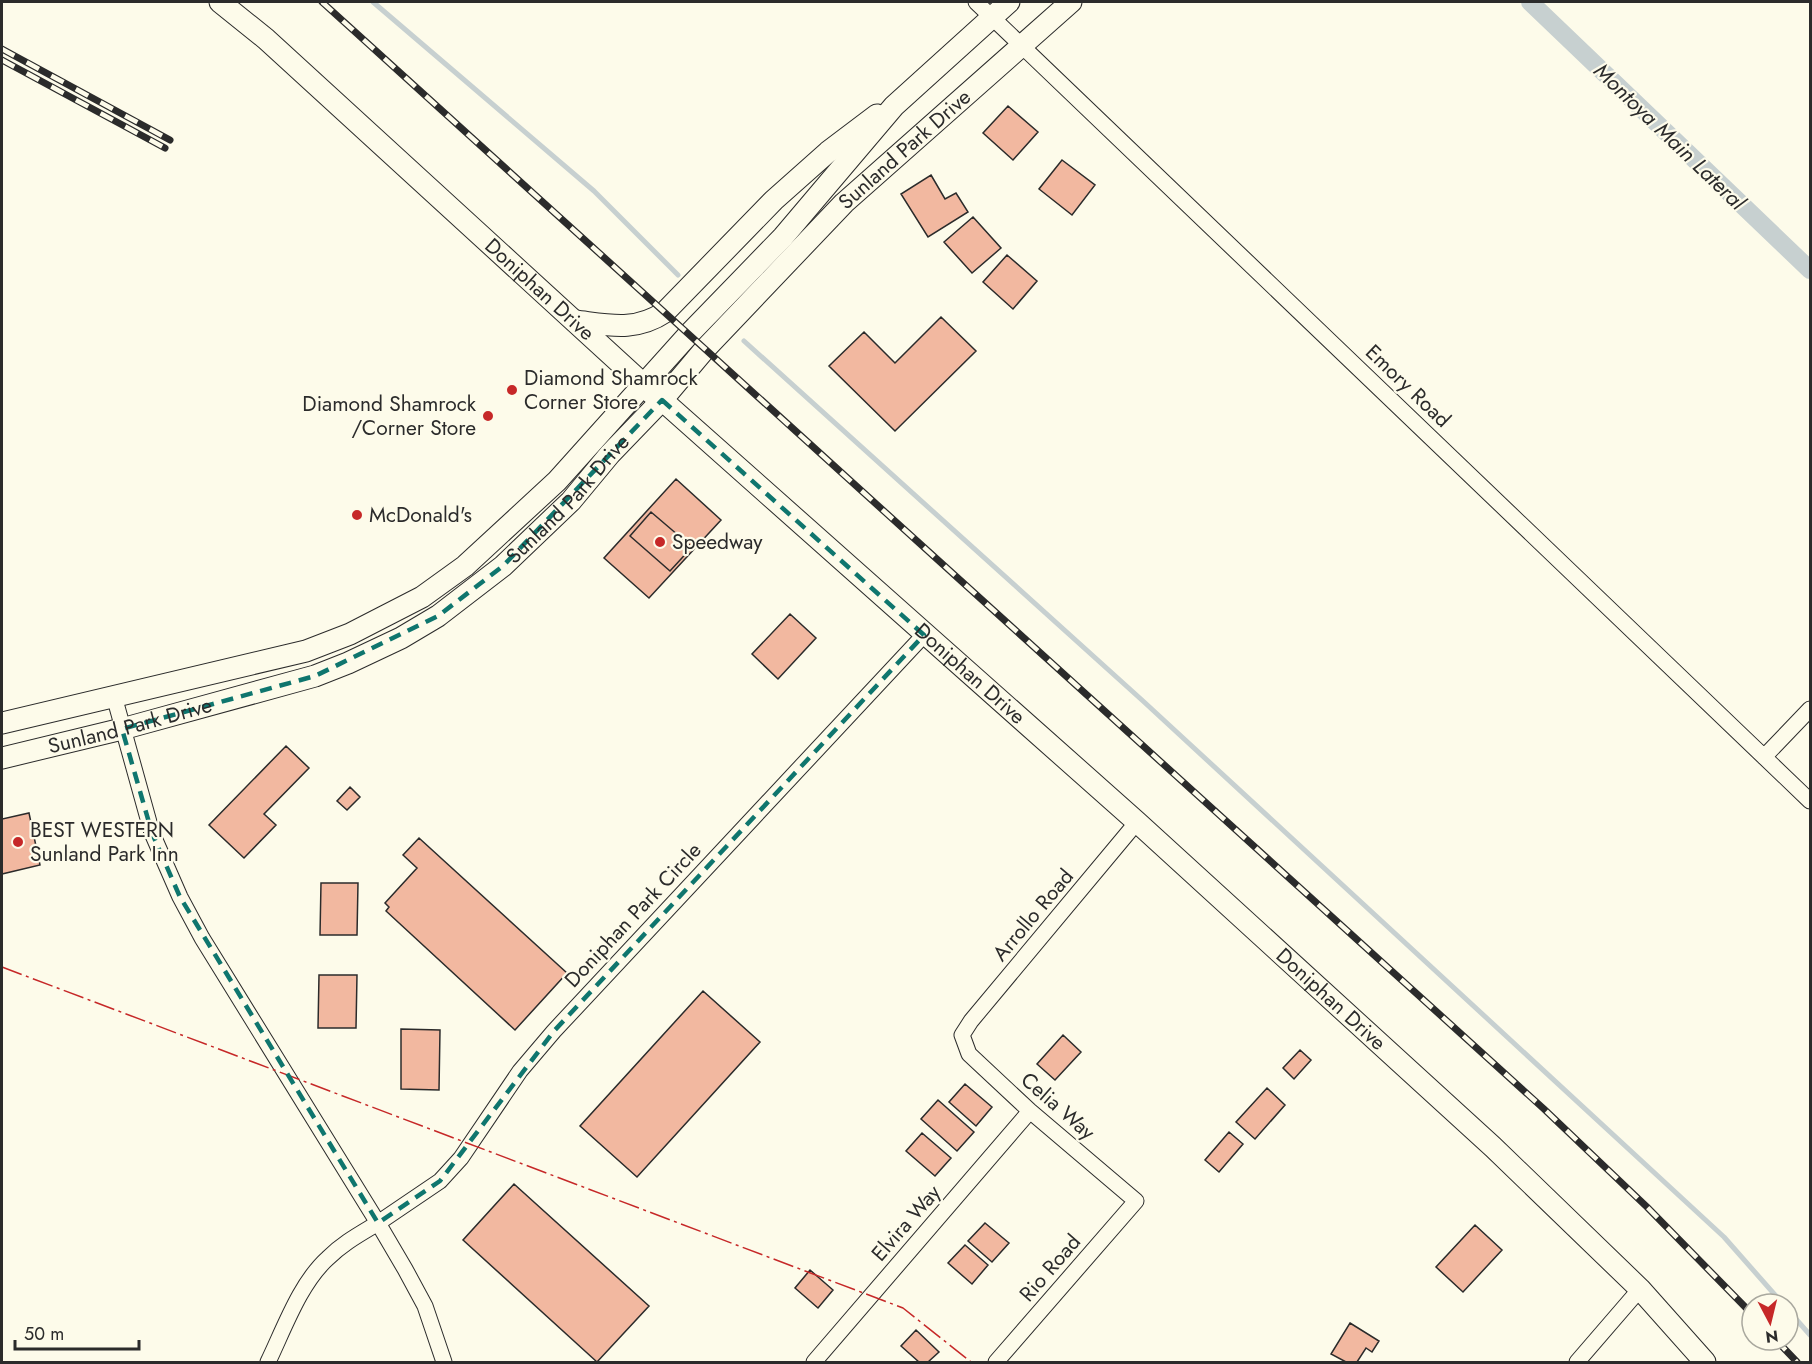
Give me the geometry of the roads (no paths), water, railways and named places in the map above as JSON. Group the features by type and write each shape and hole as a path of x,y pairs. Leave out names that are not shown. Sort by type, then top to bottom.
{"main road":[{"name":"Doniphan Drive","path":"220,2 266,39 643,384 1137,822 1492,1147 1640,1289 1705,1362"},
{"name":"Sunland Park Drive","path":"2,723 306,651 350,634 422,597 465,566 557,481 643,384 783,237 894,106 1010,2"},
{"name":"Sunland Park Drive","path":"2,758 122,729 315,676 401,638 438,616 512,558 571,501 610,454 662,400 705,349 844,203 1071,2"},
{"path":"574,321 629,326 654,320 665,312 774,200 870,119 894,106"}],"street":[{"name":"Emory Road","path":"976,2 1810,801"},
{"name":"Doniphan Park Circle","path":"268,1362 306,1285 326,1259 349,1239 378,1223 440,1181 461,1158 520,1071 554,1031 924,634"},
{"path":"114,696 152,833 180,897 202,938 405,1269 424,1306 444,1362"},
{"path":"1764,757 1810,710"},
{"name":"Arrollo Road","path":"962,1035 971,1021 1137,822"},
{"name":"Celia Way","path":"962,1035 969,1054 1030,1111 1136,1201"},
{"name":"Elvira Way","path":"814,1362 1030,1111"},
{"name":"Rio Road","path":"996,1362 1136,1201"},
{"path":"1577,1362 1640,1289"}],"waterway":[{"path":"373,2 594,191 678,275"},
{"name":"Montoya Main Lateral","path":"1530,2 1810,270"},
{"path":"744,341 1143,701 1724,1237 1772,1292"},
{"path":"1800,1324 1810,1335"}],"railway":[{"path":"322,2 1544,1109 1647,1207 1740,1302"},
{"path":"2,49 170,140"},
{"path":"2,60 165,148"},
{"path":"1787,1352 1797,1362"}],"place":[{"name":"Diamond Shamrock Corner Store","path":"512,390"},
{"name":"Diamond Shamrock /Corner Store","path":"488,416"},
{"name":"McDonald's","path":"357,515"},
{"name":"Speedway","path":"660,542"},
{"name":"BEST WESTERN Sunland Park Inn","path":"18,842"}]}
